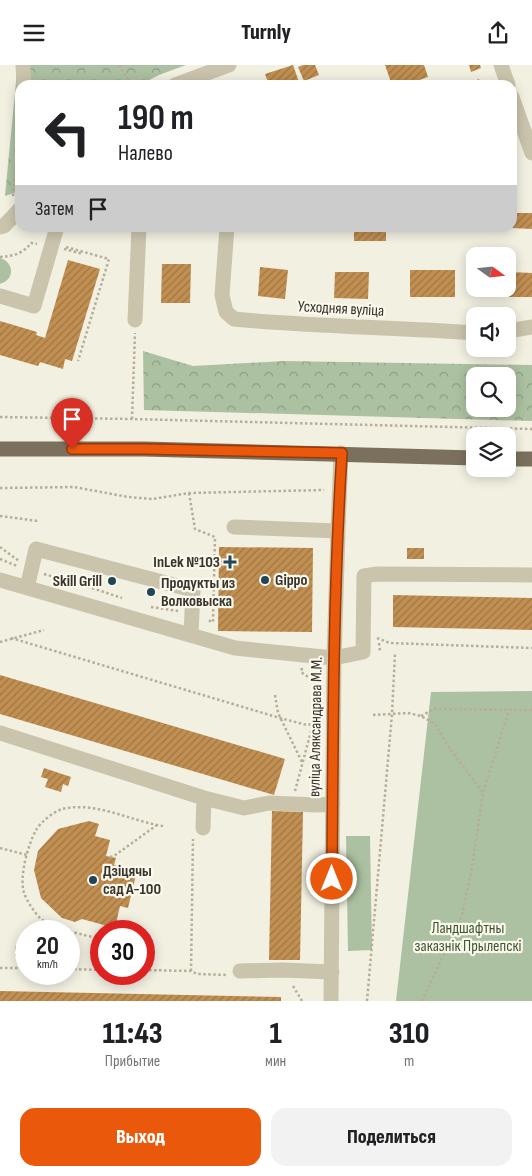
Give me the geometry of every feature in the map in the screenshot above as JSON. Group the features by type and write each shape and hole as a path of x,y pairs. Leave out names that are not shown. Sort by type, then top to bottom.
{"main road":[{"path":"0,449 154,449 466,458"},
{"path":"516,459 532,459"}],"street":[{"path":"24,65 24,80"},
{"path":"199,80 230,65"},
{"path":"501,65 506,80"},
{"path":"517,111 532,153"},
{"path":"0,296 34,306 45,244 53,232"},
{"path":"135,320 139,232"},
{"name":"Усходняя вуліца","path":"227,232 222,295 226,312 234,319 336,327 466,332"},
{"path":"516,330 532,327"},
{"name":"вуліца Аляксандрава М.М.","path":"330,1001 332,972 334,658 339,490 342,453"},
{"path":"234,527 338,531"},
{"path":"27,588 36,549 193,590 191,635"},
{"path":"0,580 235,648 334,658 363,652 364,576 377,574 532,575"},
{"path":"0,733 204,798 244,808 269,803 291,805 332,804"},
{"path":"198,834 204,798"},
{"path":"240,971 332,972"}],"path":[{"path":"119,65 129,80"},
{"path":"10,219 15,172"},
{"path":"0,257 18,254 27,249 31,243 45,244 110,259 78,361"},
{"path":"132,419 135,320"},
{"path":"0,417 532,429"},
{"path":"0,488 74,487 128,497 153,499 189,493 339,490"},
{"path":"189,493 195,529"},
{"path":"0,517 38,521"},
{"path":"0,547 25,565"},
{"path":"0,642 44,629"},
{"path":"11,638 280,718 307,725 313,724"},
{"path":"379,639 390,643 532,647"},
{"path":"367,1001 392,714 395,653"},
{"path":"304,655 301,672 314,681 320,692"},
{"path":"275,695 280,718 302,762"},
{"path":"291,805 313,724 319,715 319,707"},
{"path":"421,716 434,709 532,710"},
{"path":"422,1001 462,915 471,873 483,793 509,710"},
{"path":"373,715 408,713 421,716 436,724 450,749 483,793"},
{"path":"90,936 54,927 41,919 24,894 22,880 27,855 37,829 48,817 61,809 81,807 100,809 163,826"},
{"path":"110,857 157,825"},
{"path":"191,971 198,834"},
{"path":"0,848 27,855"},
{"path":"0,968 15,969"},
{"path":"155,970 240,975 240,971"}],"green space":[{"path":"16,65 186,65 150,80 16,80"},
{"path":"15,92 15,193 5,196"},
{"path":"0,258 8,263 11,273 7,280 0,284"},
{"path":"143,351 193,366 284,361 532,365 532,421 144,410"},
{"name":"Ландшафтны заказнік Прылепскі","path":"532,691 532,1001 396,1001 431,692"},
{"path":"346,836 370,836 372,950 348,951"}],"building":[{"path":"293,65 298,80 267,80 265,74"},
{"path":"315,65 319,75 304,80 298,67"},
{"path":"385,65 424,65 428,77 419,80 390,80"},
{"path":"469,65 480,65 481,68 471,72"},
{"path":"517,213 532,213 532,229 517,228"},
{"path":"354,232 386,232 386,241 354,241"},
{"path":"68,260 100,269 72,361 65,359 63,369 40,362 38,366 0,355 0,321 37,332 36,335 45,338"},
{"path":"162,264 191,264 190,303 161,303"},
{"path":"260,267 288,270 285,299 258,296"},
{"path":"410,270 455,270 455,297 410,297"},
{"path":"335,272 369,272 368,299 334,298"},
{"path":"516,272 532,273 532,297 516,297"},
{"name":"Gippo","path":"219,547 313,548 312,632 218,631"},
{"path":"407,548 424,548 424,559 407,559"},
{"path":"393,595 532,598 532,630 393,627"},
{"path":"0,675 285,759 274,795 0,714"},
{"path":"44,768 71,777 68,786 63,784 61,792 45,787 48,779 41,777"},
{"path":"272,811 303,812 300,960 269,960"},
{"path":"89,821 99,824 95,836 110,840 106,856 116,858 114,865 137,871 128,908 120,906 117,920 68,920 62,918 41,898 34,870 38,851 58,829"},
{"path":"0,991 281,997 281,1001 0,1001"}],"place":[{"name":"InLek №103","path":"230,562"},
{"name":"Gippo","path":"265,580"},
{"name":"Skill Grill","path":"112,581"},
{"name":"Продукты из Волковыска","path":"151,592"},
{"name":"Дзіцячы сад А-100","path":"93,880"}],"route":[{"path":"72,449 342,453 338,517 334,658 332,879"}]}
